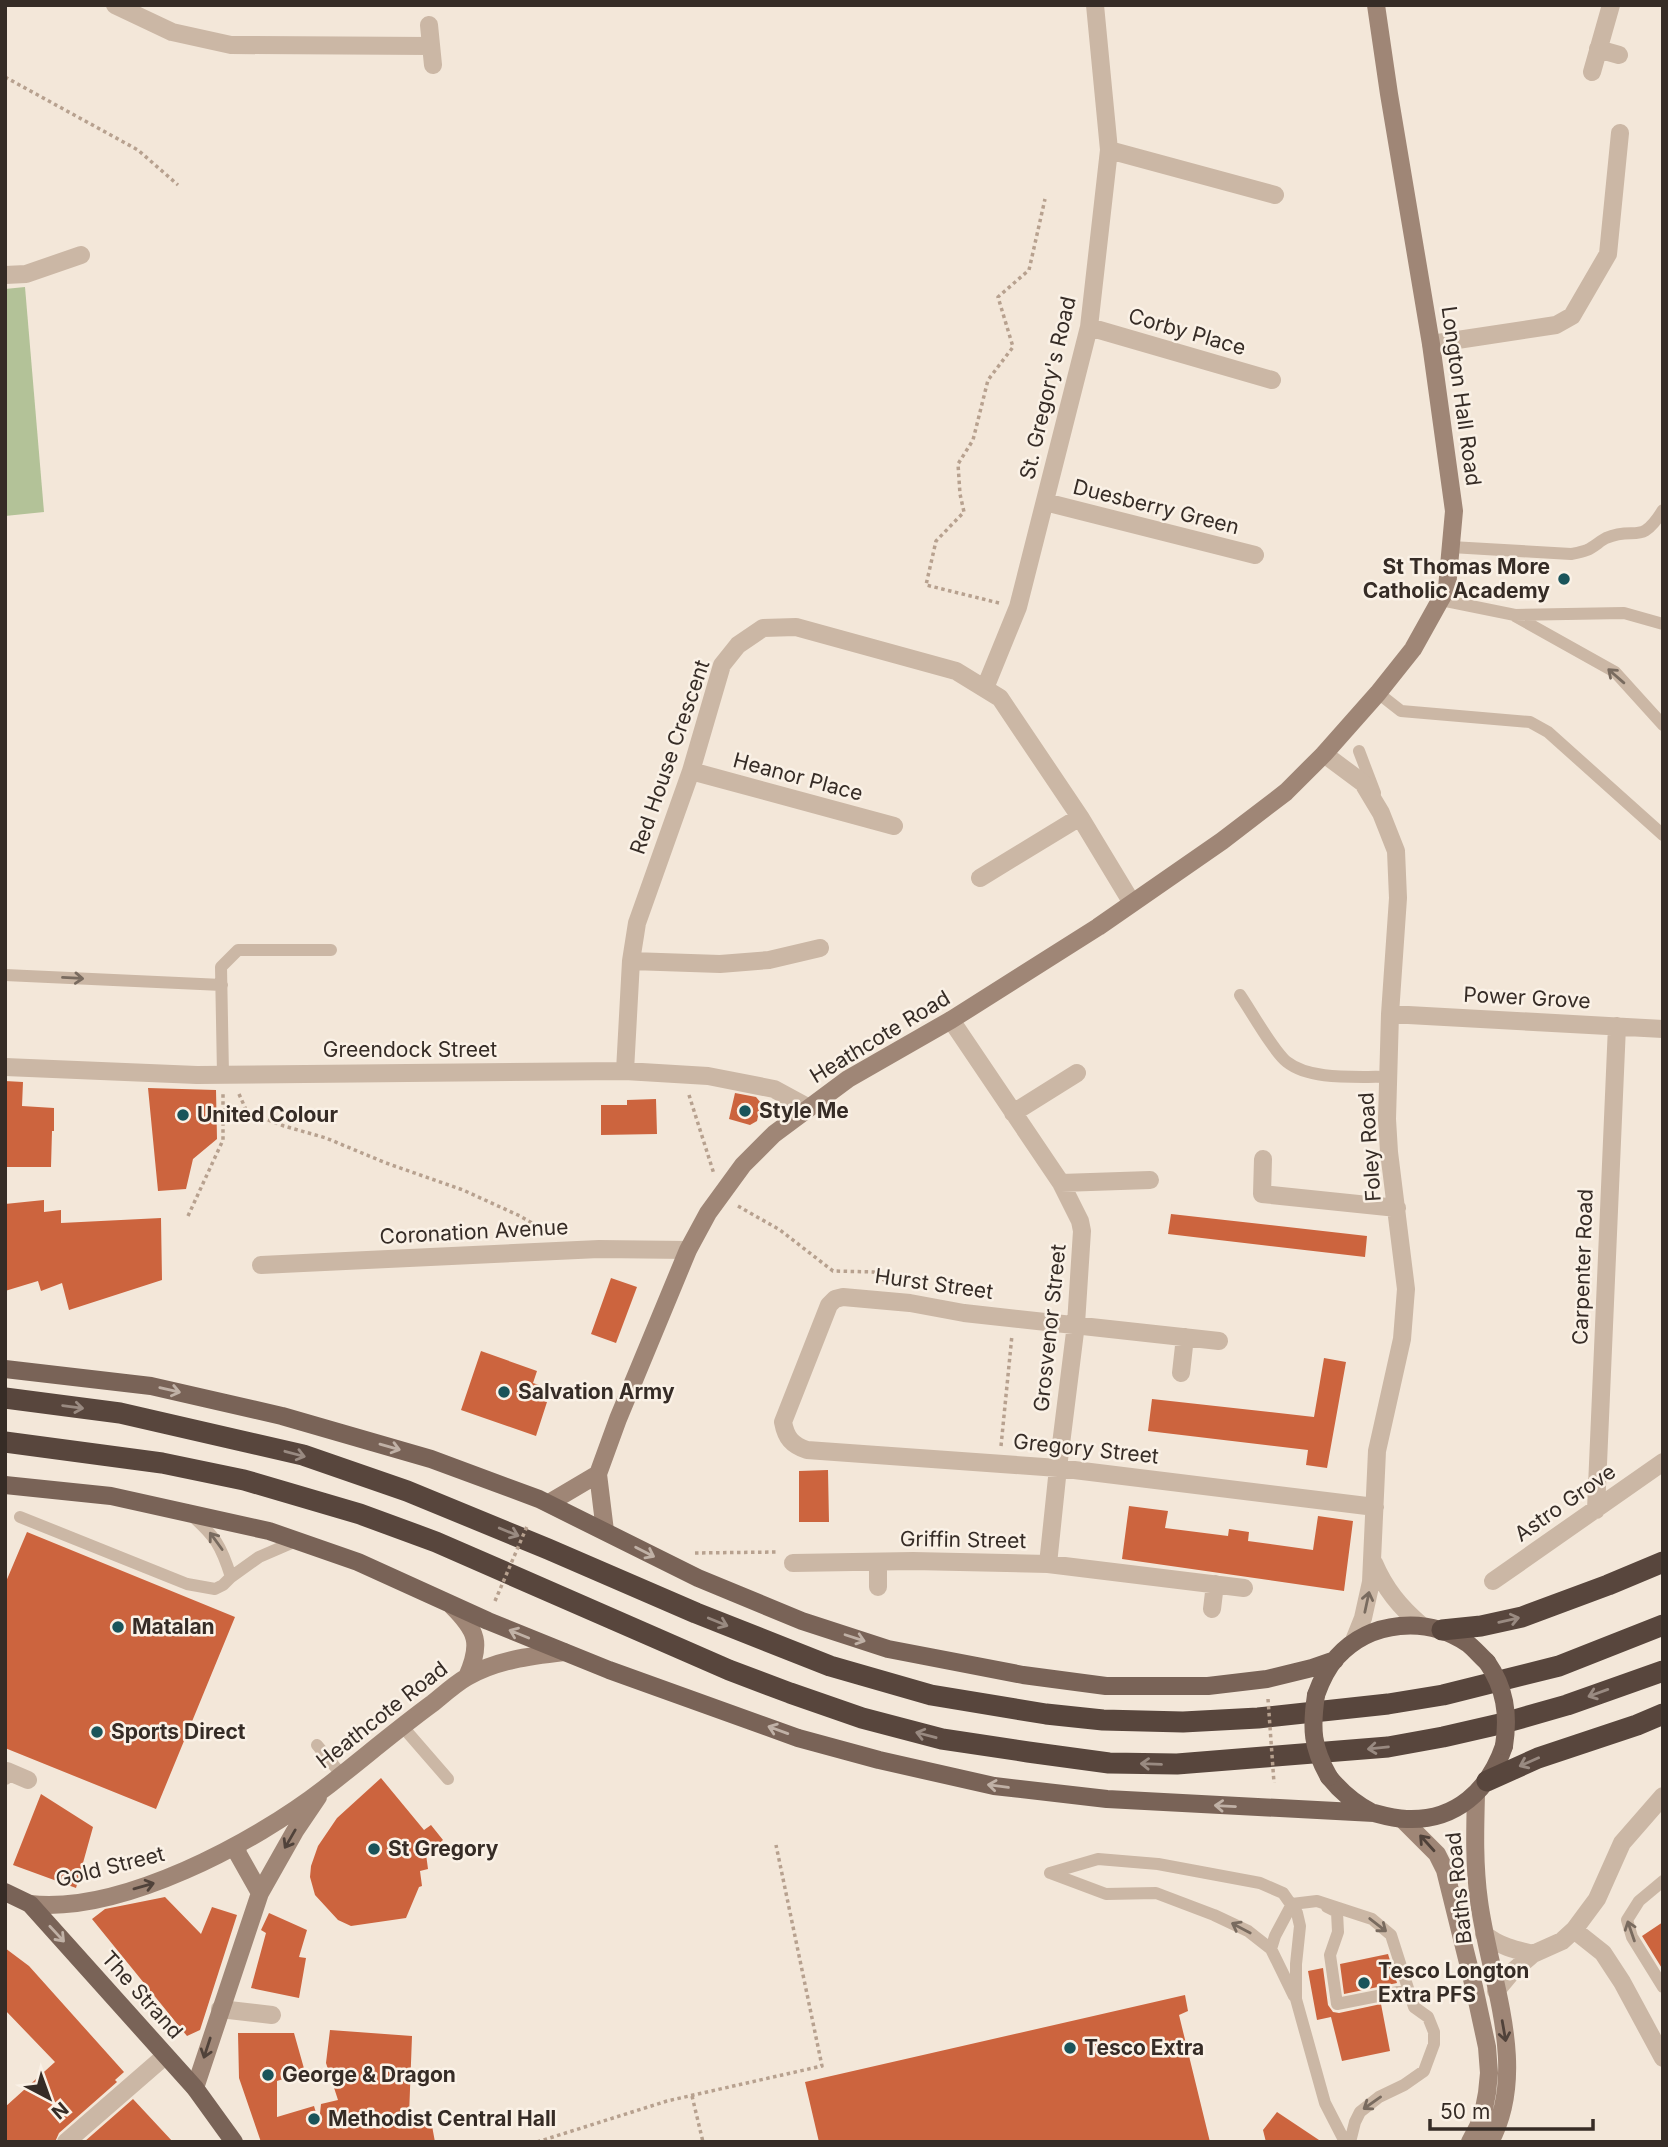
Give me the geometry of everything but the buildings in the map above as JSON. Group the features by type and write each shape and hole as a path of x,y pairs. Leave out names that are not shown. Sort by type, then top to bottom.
{"highway":[{"path":"5,1398 120,1413 303,1455 407,1491 696,1613 830,1666 932,1695 1046,1714 1103,1720 1183,1723 1388,1704 1443,1695 1559,1665 1663,1625"},
{"path":"5,1442 162,1463 244,1480 360,1514 436,1542 729,1670 790,1693 862,1718 942,1739 1028,1752 1109,1763 1177,1765 1388,1747 1504,1723 1567,1705 1663,1671"},
{"path":"1432,1628 1481,1626 1522,1617 1663,1562"},
{"path":"1482,1788 1538,1758 1637,1726 1663,1714"}],"main road":[{"path":"5,1369 151,1386 282,1416 431,1459 549,1503 698,1578 802,1621 888,1648 1023,1675 1106,1686 1208,1686 1267,1679 1335,1660"},
{"path":"5,1485 111,1496 270,1531 358,1562 452,1606 564,1652 798,1738 879,1760 994,1786 1107,1799 1374,1813 1403,1819 1437,1816 1463,1804 1482,1788 1497,1766 1507,1730 1506,1709 1502,1689 1487,1662 1468,1644 1432,1628 1396,1626 1376,1631 1353,1643 1335,1660 1322,1678 1316,1695 1312,1721 1319,1759 1342,1793 1374,1813"},
{"name":"The Strand","path":"5,1892 30,1904 195,2088 234,2142"}],"street":[{"path":"115,5 172,32 232,45 431,46"},
{"name":"St. Gregory's Road","path":"985,688 1018,607 1089,327 1109,150 1095,5"},
{"name":"Longton Hall Road","path":"1324,754 1413,649 1441,600 1447,588 1454,511 1431,344 1376,5"},
{"path":"1592,72 1611,5"},
{"path":"429,25 433,65"},
{"path":"1598,49 1619,55"},
{"path":"1431,344 1556,324 1572,316 1608,254 1620,133"},
{"path":"1109,150 1275,195"},
{"path":"5,275 26,274 81,255"},
{"name":"Corby Place","path":"1089,327 1272,380"},
{"name":"Duesberry Green","path":"1045,502 1255,555"},
{"name":"Red House Crescent","path":"625,1071 631,961 637,923 691,771 722,665 738,645 763,628 796,627 956,671 1000,698 1080,817 1132,903"},
{"name":"Foley Road","path":"1324,754 1363,783 1381,813 1396,851 1398,898 1390,1014 1387,1119 1406,1289 1402,1339 1377,1451 1373,1560 1363,1618 1353,1643"},
{"name":"Heathcote Road","path":"605,1531 598,1474 641,1362 688,1250 708,1213 751,1157 774,1134 849,1079 951,1020 1098,927 1222,841 1286,792 1324,754"},
{"name":"Heanor Place","path":"691,771 894,826"},
{"path":"980,878 1080,817"},
{"path":"631,961 720,964 769,960 820,948"},
{"name":"Power Grove","path":"1390,1014 1663,1028"},
{"name":"Grosvenor Street","path":"951,1020 1061,1183 1080,1222 1082,1231 1076,1324 1058,1468"},
{"name":"Carpenter Road","path":"1596,1510 1617,1026"},
{"name":"Greendock Street","path":"5,1067 230,1074 625,1071 708,1076 774,1089 809,1108"},
{"path":"1013,1113 1077,1073"},
{"path":"1263,1159 1262,1194 1397,1208"},
{"path":"1061,1183 1150,1180"},
{"name":"Coronation Avenue","path":"261,1265 574,1251 688,1250"},
{"name":"Hurst Street","path":"792,1443 785,1433 783,1422 829,1306 835,1299 851,1296 964,1313 1219,1341"},
{"path":"1181,1373 1185,1337"},
{"name":"Gregory Street","path":"792,1443 807,1450 1000,1462 1375,1507"},
{"name":"Astro Grove","path":"1493,1581 1663,1462"},
{"name":"Griffin Street","path":"1048,1564 1058,1468"},
{"path":"549,1503 598,1474"},
{"name":"Foley Road","path":"1373,1560 1382,1583 1392,1597 1432,1628"},
{"name":"Griffin Street","path":"878,1562 878,1587"},
{"name":"Griffin Street","path":"793,1563 1048,1564 1244,1588"},
{"path":"1212,1609 1215,1584"},
{"name":"Heathcote Road","path":"452,1606 468,1622 474,1632 477,1646 467,1677"},
{"name":"Heathcote Road","path":"237,1844 324,1788 467,1677 513,1658 564,1652"},
{"path":"5,1776 7,1771 28,1780"},
{"name":"Heathcote Road","path":"195,2088 260,1893 295,1831 324,1788"},
{"name":"Baths Road","path":"1482,1788 1475,1854 1485,1934 1507,2045 1507,2084 1501,2118 1490,2142"},
{"path":"1496,1990 1533,1954 1562,1941 1574,1930 1597,1899 1622,1843 1663,1796"},
{"name":"Baths Road","path":"1403,1819 1430,1846 1446,1870 1487,2047 1487,2093 1482,2119 1470,2142"},
{"path":"237,1844 238,1854 260,1893"},
{"name":"Gold Street","path":"30,1904 76,1904 150,1885 237,1844"},
{"path":"1574,1930 1603,1953 1622,1982 1663,2058"},
{"path":"1485,1934 1493,1942 1533,1954"},
{"path":"220,2008 272,2015"},
{"path":"66,2142 165,2056"}],"lane":[{"path":"1451,547 1571,554 1589,549 1617,534 1643,533 1654,524 1663,510"},
{"path":"1441,600 1515,615 1624,613 1663,624"},
{"path":"1515,615 1615,672 1663,725"},
{"path":"1378,693 1401,711 1530,722 1548,732 1663,835"},
{"path":"1359,751 1381,813"},
{"path":"230,1074 220,967 238,950 331,950"},
{"path":"5,975 222,985"},
{"path":"1240,995 1284,1061 1299,1070 1322,1075 1388,1077"},
{"path":"189,1513 221,1546 231,1577"},
{"path":"20,1517 187,1584 215,1589 259,1557 296,1540"},
{"path":"402,1726 448,1779"},
{"path":"317,1745 341,1774"},
{"path":"1296,1999 1300,1926 1297,1913 1283,1893 1260,1883 1158,1864 1097,1859 1050,1872 1106,1894 1156,1893 1248,1931 1271,1950 1296,1999 1325,2103 1345,2142"},
{"path":"1663,1881 1639,1901 1627,1920 1632,1937 1663,1987"},
{"path":"1292,1904 1317,1902 1372,1919 1391,1935 1414,2007 1428,2017 1434,2032 1434,2044 1424,2071 1404,2085 1379,2097 1360,2112 1350,2142"},
{"path":"1317,1902 1336,1912 1338,1933 1330,1955 1337,2004 1408,1990"},
{"path":"1271,1950 1279,1927 1292,1904"}],"path":[{"path":"5,77 138,150 178,185"},
{"path":"1018,607 926,585 936,541 964,512 958,464 973,440 988,380 1013,347 998,297 1030,270 1045,199"},
{"path":"188,1216 223,1140 230,1074"},
{"path":"230,1074 247,1112 326,1138 489,1201 520,1216 574,1251"},
{"path":"682,1074 720,1196 780,1230 833,1271 874,1272 910,1303"},
{"path":"1000,1462 1014,1318"},
{"path":"495,1601 528,1524"},
{"path":"688,1553 782,1552 793,1563"},
{"path":"1268,1699 1274,1783"},
{"path":"537,2142 692,2095 822,2066 776,1845"},
{"path":"692,2095 703,2142"}],"green space":[{"path":"25,287 44,512 5,516 5,289"}],"place":[{"name":"St Thomas More Catholic Academy","path":"1564,579"},
{"name":"Style Me","path":"745,1111"},
{"name":"United Colour","path":"183,1115"},
{"name":"Salvation Army","path":"504,1392"},
{"name":"Matalan","path":"118,1627"},
{"name":"Sports Direct","path":"97,1732"},
{"name":"St Gregory","path":"374,1849"},
{"name":"Tesco Longton Extra PFS","path":"1364,1983"},
{"name":"Tesco Extra","path":"1070,2048"},
{"name":"George & Dragon","path":"268,2075"},
{"name":"Methodist Central Hall","path":"314,2119"}]}
